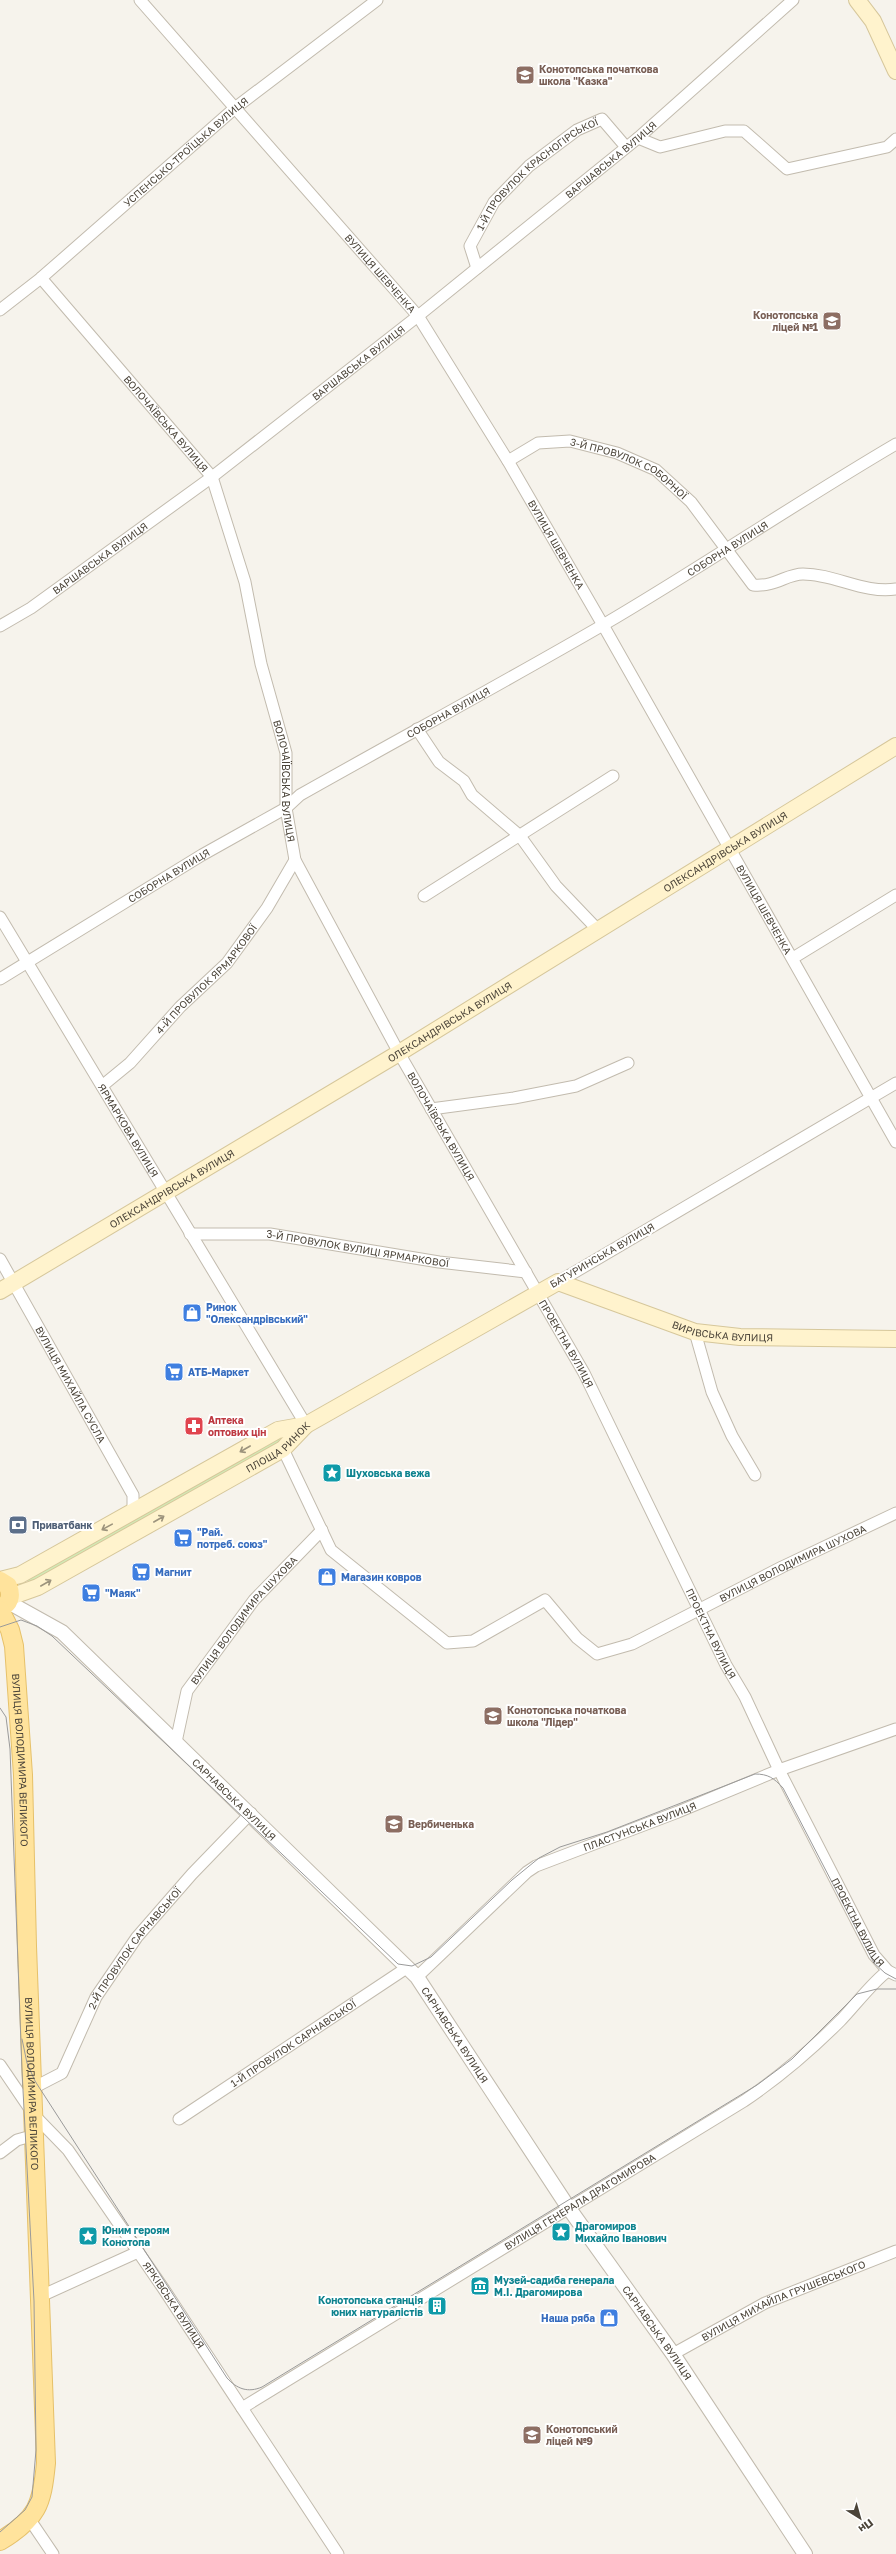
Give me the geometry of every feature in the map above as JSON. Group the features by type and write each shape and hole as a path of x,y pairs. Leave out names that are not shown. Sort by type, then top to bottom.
{"main road":[{"path":"856,0 873,21 896,71"},
{"name":"ОЛЕКСАНДРІВСЬКА ВУЛИЦЯ","path":"0,1292 399,1053 896,746"},
{"name":"БАТУРИНСЬКА ВУЛИЦЯ","path":"306,1425 558,1282"},
{"name":"ВИРІВСЬКА ВУЛИЦЯ","path":"558,1282 620,1307 695,1332 740,1337 896,1338"},
{"name":"ПЛОЩА РИНОК","path":"5,1605 283,1448 306,1425"},
{"name":"ПЛОЩА РИНОК","path":"0,1581 20,1575 133,1513 278,1430 306,1425"},
{"name":"ВУЛИЦЯ ВОЛОДИМИРА ВЕЛИКОГО","path":"0,1581 8,1586 5,1605 19,1694 24,1775 46,2463 43,2495 30,2520 0,2541"}],"street":[{"name":"ВУЛИЦЯ ШЕВЧЕНКА","path":"140,0 418,316 508,461 603,625 729,850 793,958 896,1142"},
{"name":"УСПЕНСЬКО-ТРОЇЦЬКА ВУЛИЦЯ","path":"0,310 41,278 235,108 377,0"},
{"name":"ВАРШАВСЬКА ВУЛИЦЯ","path":"0,626 31,608 212,477 418,316 638,138 793,0"},
{"name":"1-Й ПРОВУЛОК КРАСНОГІРСЬКОЇ","path":"477,268 470,246 494,202 529,166 577,130 602,119 626,147"},
{"path":"638,138 660,147 725,131 744,131 787,169 887,147 896,138"},
{"name":"ВОЛОЧАЇВСЬКА ВУЛИЦЯ","path":"41,278 212,477 245,582 261,664 286,753 286,808 295,860 399,1053 537,1293"},
{"name":"3-Й ПРОВУЛОК СОБОРНОЇ","path":"508,461 538,443 570,441 617,453 656,470 691,502 753,585 767,586 801,574 826,576 875,589 896,589"},
{"name":"СОБОРНА ВУЛИЦЯ","path":"0,979 202,855 286,808 300,795 603,625 727,551 847,473 896,444"},
{"path":"417,729 439,762 464,781 472,795 520,836 556,886 598,930"},
{"path":"424,896 613,776"},
{"name":"4-Й ПРОВУЛОК ЯРМАРКОВОЇ","path":"102,1086 130,1062 180,1007 227,963 267,908 295,860"},
{"path":"793,958 896,895"},
{"name":"ЯРМАРКОВА ВУЛИЦЯ","path":"0,917 306,1425"},
{"path":"431,1109 514,1098 576,1086 628,1063"},
{"name":"БАТУРИНСЬКА ВУЛИЦЯ","path":"558,1282 896,1083"},
{"name":"3-Й ПРОВУЛОК ВУЛИЦІ ЯРМАРКОВОЇ","path":"190,1234 270,1234 439,1262 526,1272"},
{"name":"ВУЛИЦЯ МИХАЙЛА СУСЛА","path":"0,1259 133,1495 133,1513"},
{"name":"ПРОЕКТНА ВУЛИЦЯ","path":"537,1293 584,1373 699,1609 746,1697 778,1770 874,1955 892,1973"},
{"path":"695,1332 712,1392 732,1436 755,1475"},
{"name":"ВУЛИЦЯ ВОЛОДИМИРА ШУХОВА","path":"283,1448 331,1550 447,1643 473,1641 544,1600 577,1638 597,1654 632,1644 699,1609 896,1513"},
{"name":"ВУЛИЦЯ ВОЛОДИМИРА ШУХОВА","path":"176,1742 187,1691 254,1600 322,1530"},
{"name":"САРНАВСЬКА ВУЛИЦЯ","path":"5,1605 62,1632 413,1972 568,2207 673,2354 805,2554"},
{"name":"ПЛАСТУНСЬКА ВУЛИЦЯ","path":"413,1972 527,1872 536,1866 678,1812 778,1770 896,1729"},
{"name":"2-Й ПРОВУЛОК САРНАВСЬКОЇ","path":"33,2088 62,2073 96,1997 137,1937 192,1874 250,1813"},
{"name":"1-Й ПРОВУЛОК САРНАВСЬКОЇ","path":"179,2120 413,1972"},
{"name":"ВУЛИЦЯ ГЕНЕРАЛА ДРАГОМИРОВА","path":"242,2408 568,2207 744,2101 790,2069 862,1999 878,1979 892,1973"},
{"name":"ЯРКІВСЬКА ВУЛИЦЯ","path":"0,2065 34,2115 68,2150 138,2252 338,2554"},
{"path":"0,2153 17,2140 35,2135"},
{"name":"ВУЛИЦЯ МИХАЙЛА ГРУШЕВСЬКОГО","path":"673,2354 765,2303 896,2251"},
{"path":"41,2296 138,2252"},
{"path":"30,2520 53,2554"}],"green space":[{"path":"281,1436 285,1438 285,1441 32,1584 27,1580"}],"tram line":[{"path":"0,1627 21,1620 37,1626 52,1636 398,1964 412,1966 431,1957 512,1880 539,1858 560,1847 607,1832 755,1774 770,1777 783,1788 874,1963 885,1973 896,1979"},
{"path":"0,1708 6,1717 10,1749 22,2071 34,2301 36,2450 32,2497 25,2510 0,2532"},
{"path":"22,2039 27,2063 35,2081 227,2378 235,2385 243,2389 252,2390 262,2387 757,2085 792,2059 857,1994 877,1989 896,1989"}],"place":[{"name":"Конотопська початкова школа \"Казка\"","path":"525,75"},
{"name":"Конотопська ліцей №1","path":"832,321"},
{"name":"Ринок \"Олександрівський\"","path":"192,1313"},
{"name":"АТБ-Маркет","path":"174,1372"},
{"name":"Аптека оптових цін","path":"194,1426"},
{"name":"Шуховська вежа","path":"332,1473"},
{"name":"Приватбанк","path":"18,1525"},
{"name":"\"Рай. потреб. союз\"","path":"183,1538"},
{"name":"Магнит","path":"141,1572"},
{"name":"Магазин ковров","path":"327,1577"},
{"name":"\"Маяк\"","path":"91,1593"},
{"name":"Конотопська початкова школа \"Лідер\"","path":"493,1716"},
{"name":"Вербиченька","path":"394,1824"},
{"name":"Драгомиров Михайло Іванович","path":"561,2232"},
{"name":"Юним героям Конотопа","path":"88,2236"},
{"name":"Музей-садиба генерала М.І. Драгомирова","path":"480,2286"},
{"name":"Конотопська станція юних натуралістів","path":"437,2306"},
{"name":"Наша ряба","path":"609,2318"},
{"name":"Конотопський ліцей №9","path":"532,2435"}]}
